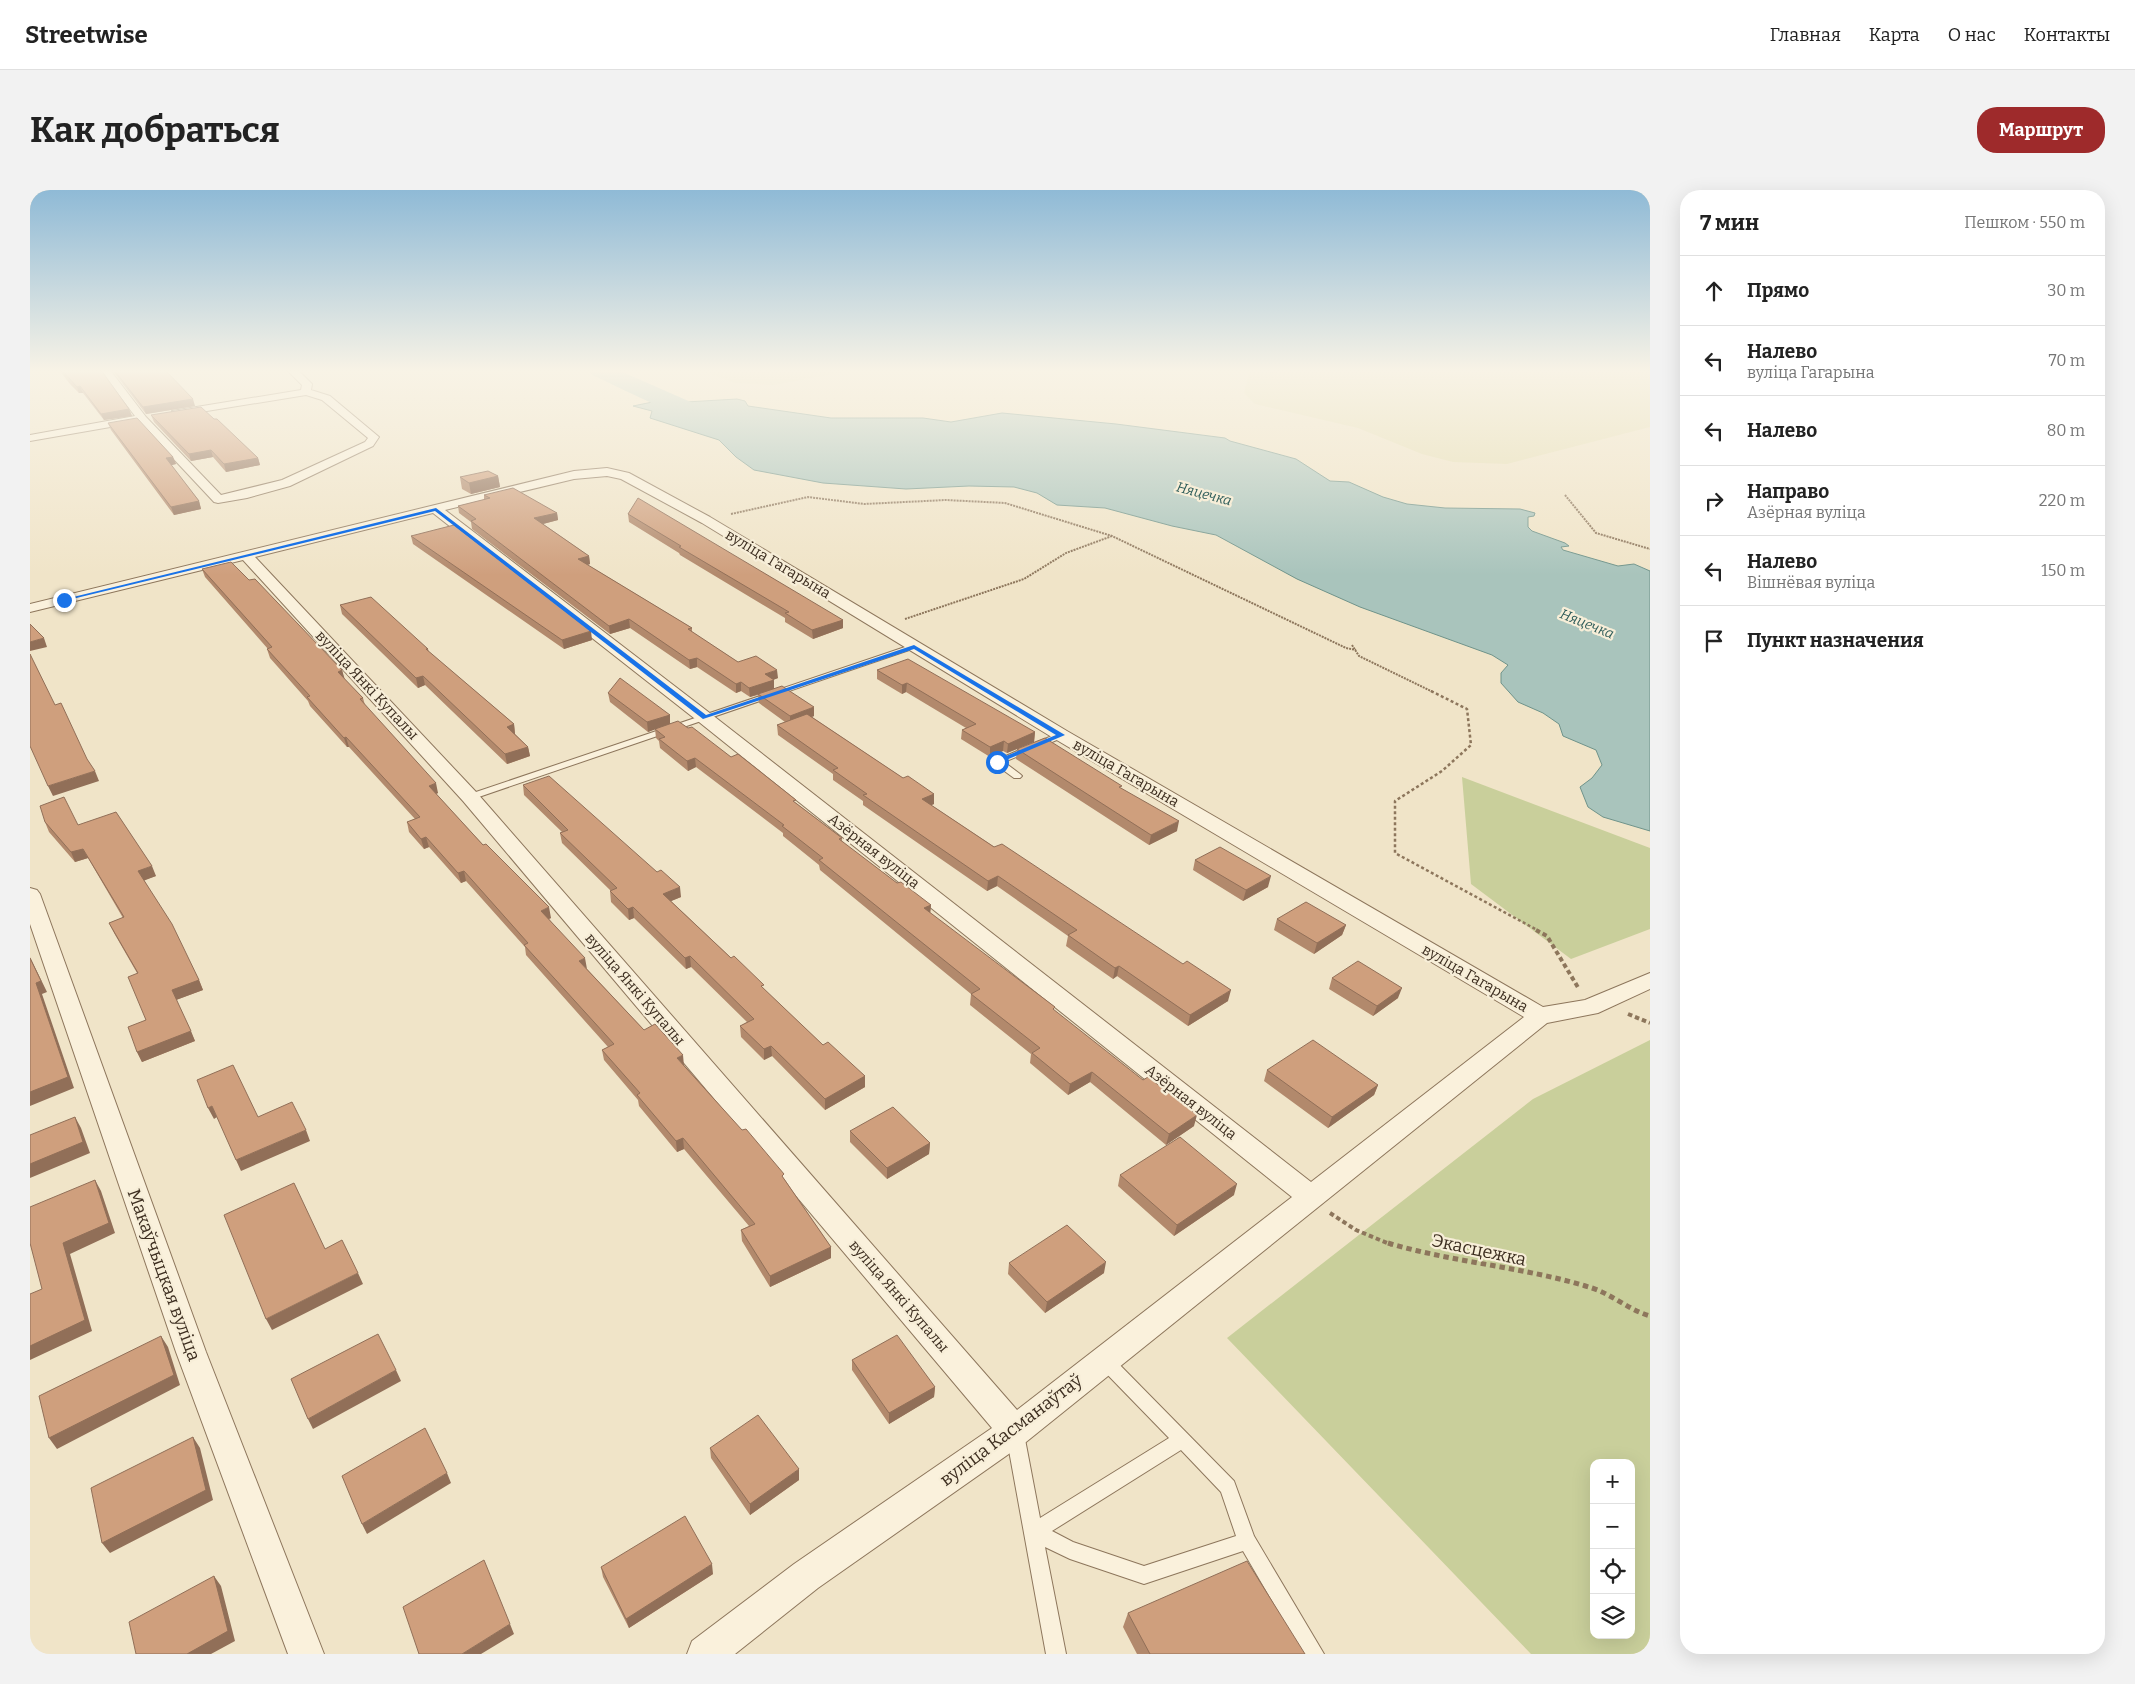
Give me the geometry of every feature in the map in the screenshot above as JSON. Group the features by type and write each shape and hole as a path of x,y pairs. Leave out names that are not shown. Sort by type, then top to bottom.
{"street":[{"path":"168,438 218,499 247,494 286,483 369,444 373,438"},
{"name":"вуліца Гагарына","path":"436,509 574,475 607,472 625,476 706,520 1061,735 1540,1016"},
{"path":"30,608 436,509"},
{"name":"Азёрная вуліца","path":"436,509 705,718 1310,1196"},
{"name":"вуліца Янкі Купалы","path":"246,555 470,797 1015,1431"},
{"name":"Макаўчыцкая вуліца","path":"30,894 191,1352 306,1654"},
{"path":"1540,1016 1590,1006 1650,980"},
{"name":"вуліца Касманаўтаў","path":"706,1654 806,1576 1015,1431 1540,1016"}],"lane":[{"path":"470,797 914,647"},
{"path":"1017,776 997,762 1061,735"},
{"path":"1104,1360 1228,1487 1247,1541 1314,1654"},
{"path":"1015,1431 1056,1654"},
{"path":"1034,1532 1182,1440"},
{"path":"1034,1532 1070,1550 1144,1575 1247,1541"}],"path":[{"path":"1565,495 1596,533 1650,549"},
{"path":"706,520 808,497 864,504 946,500 1005,503 1112,536 1346,648 1356,650"},
{"path":"881,627 1024,579 1038,567 1092,542 1112,536"},
{"path":"1352,645 1359,656 1467,709 1472,745 1442,771 1395,800 1395,853 1547,936 1590,1006"},
{"name":"Экасцежка","path":"1310,1196 1340,1221 1382,1241 1416,1251 1593,1288 1650,1316"}],"shaded area":[{"path":"1383,438 1606,438 1507,464 1453,462 1422,454"}],"green space":[{"path":"1462,777 1650,848 1650,929 1571,959 1471,884"},
{"path":"1650,1040 1650,1654 1531,1654 1227,1338 1533,1099"}],"water":[{"name":"Няцечка","path":"714,438 1226,438 1296,459 1330,481 1349,482 1383,497 1407,504 1445,508 1520,509 1535,513 1534,516 1528,517 1528,527 1532,531 1569,546 1561,547 1563,550 1618,566 1634,564 1650,571 1650,831 1603,817 1588,807 1580,787 1592,778 1602,765 1596,750 1563,736 1559,724 1543,713 1518,702 1501,683 1501,673 1508,665 1492,655 1360,607 1297,579 1216,535 1172,526 1105,508 1057,505 1037,493 1014,487 969,486 906,489 823,483 754,470 736,457 719,440"}],"building":[{"path":"119,438 156,438 173,457 166,458 199,501 171,507"},
{"path":"174,438 237,438 258,458 224,464 211,450 189,454"},
{"path":"488,471 498,476 469,483 460,477"},
{"path":"513,488 557,513 534,518 589,556 578,559 692,628 688,629 738,662 756,656 777,670 765,674 774,680 749,688 741,682 736,684 697,658 689,660 629,619 609,626 471,521 476,519 458,506 490,498 484,495"},
{"path":"638,498 843,620 812,630 785,613 789,612 679,547 681,546 628,514"},
{"path":"454,525 591,631 562,640 411,536"},
{"path":"231,562 249,580 255,579 342,670 338,672 363,698 360,699 436,783 429,786 483,845 486,844 549,907 541,911 585,958 579,961 644,1030 655,1024 683,1055 677,1058 742,1130 746,1129 784,1174 782,1176 831,1247 770,1276 741,1230 755,1224 683,1138 676,1141 637,1095 640,1093 602,1050 614,1044 524,945 528,943 464,871 458,873 426,837 421,839 407,822 420,817 307,697 310,696 267,649 272,647 202,569"},
{"path":"371,597 428,649 426,649 514,724 507,727 528,747 505,754 423,676 416,678 340,605"},
{"path":"30,624 44,638 30,642"},
{"path":"30,654 55,705 61,703 87,759 95,771 48,786 30,746"},
{"path":"908,659 1035,732 1008,744 1004,741 990,747 962,730 976,724 907,683 902,685 877,670"},
{"path":"620,678 670,715 647,722 608,693"},
{"path":"782,686 814,707 790,716 758,694"},
{"path":"807,714 903,778 908,776 934,794 922,799 994,847 1002,844 1183,964 1187,961 1231,990 1190,1015 1119,966 1115,968 1068,935 1077,930 998,876 988,881 863,795 867,794 833,770 838,768 777,725"},
{"path":"678,721 688,728 692,727 731,757 738,754 796,800 793,801 842,838 839,839 897,883 901,882 931,905 924,908 1055,1007 1053,1009 1143,1080 1148,1077 1197,1115 1169,1134 1092,1072 1070,1084 1032,1053 1040,1048 971,994 980,989 819,860 823,858 782,826 784,825 695,758 687,761 659,739 665,737 655,729"},
{"path":"1045,738 1122,786 1119,787 1179,821 1151,835 1017,749"},
{"path":"549,776 657,872 661,870 680,887 663,894 731,958 734,956 764,985 761,986 823,1045 828,1042 865,1076 825,1099 771,1046 764,1049 740,1026 754,1019 690,956 685,958 633,907 628,909 610,891 617,888 560,833 568,830 523,785"},
{"path":"64,797 78,825 116,812 152,866 138,871 172,924 199,980 172,990 191,1031 137,1052 128,1027 146,1020 128,977 138,973 109,923 124,917 83,849 71,852 45,822 40,806"},
{"path":"1220,847 1271,876 1246,890 1195,860"},
{"path":"1306,902 1346,925 1317,943 1277,919"},
{"path":"30,958 41,981 36,983 68,1077 30,1092"},
{"path":"1358,961 1402,988 1377,1006 1332,978"},
{"path":"1313,1040 1378,1085 1332,1117 1267,1070"},
{"path":"233,1065 258,1117 292,1102 306,1130 236,1160 212,1106 208,1108 197,1080"},
{"path":"893,1107 930,1143 887,1168 850,1131"},
{"path":"75,1117 83,1142 30,1164 30,1135"},
{"path":"1180,1137 1237,1184 1177,1225 1120,1175"},
{"path":"95,1180 109,1223 63,1243 85,1320 30,1346 30,1294 42,1289 30,1243 30,1207"},
{"path":"294,1183 325,1249 342,1240 358,1273 266,1319 224,1215"},
{"path":"1067,1225 1106,1262 1047,1302 1009,1263"},
{"path":"378,1334 396,1370 308,1419 291,1379"},
{"path":"897,1335 935,1387 889,1413 852,1360"},
{"path":"161,1336 174,1375 49,1438 39,1396"},
{"path":"758,1415 799,1469 750,1504 710,1448"},
{"path":"425,1428 447,1473 362,1524 342,1476"},
{"path":"193,1437 206,1490 102,1543 91,1488"},
{"path":"685,1516 712,1564 626,1619 601,1567"},
{"path":"484,1560 510,1624 462,1654 419,1654 403,1607"},
{"path":"1247,1561 1305,1654 1150,1654 1128,1613"},
{"path":"214,1576 228,1631 187,1654 136,1654 129,1622"}],"route":[{"path":"64,600 436,509 705,718 914,647 1061,735 997,762"}]}
